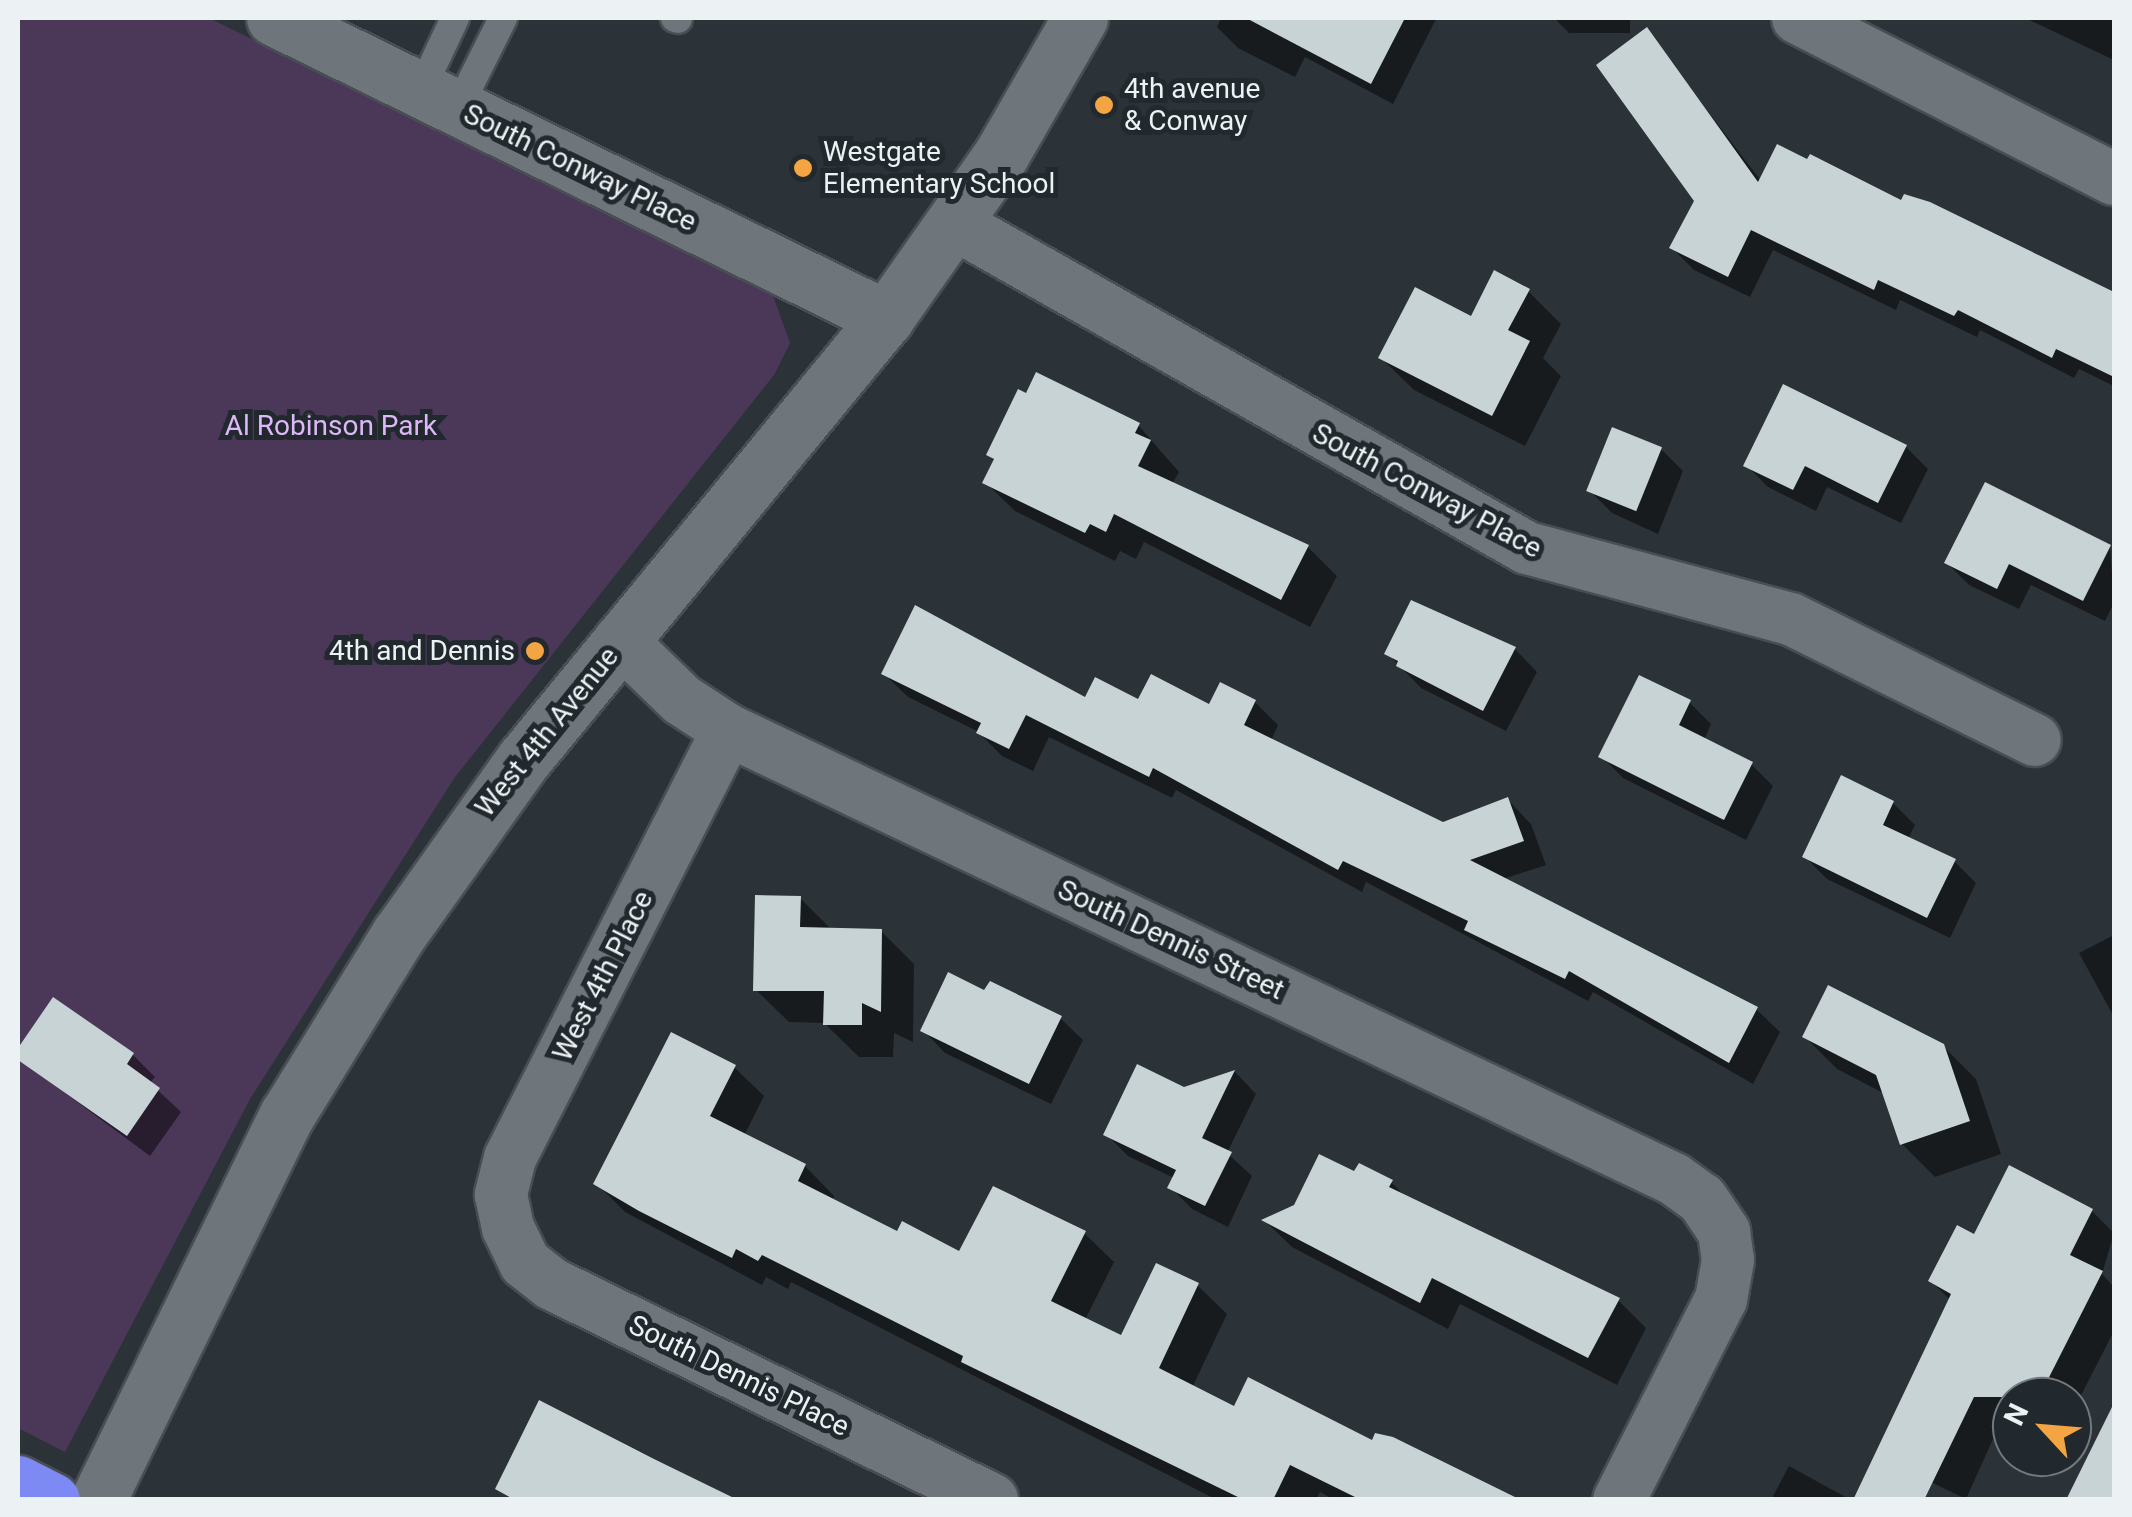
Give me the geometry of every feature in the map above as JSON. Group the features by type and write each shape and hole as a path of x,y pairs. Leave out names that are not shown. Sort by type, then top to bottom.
{"highway":[{"path":"18,1483 52,1500"}],"street":[{"name":"South Conway Place","path":"274,18 886,318"},
{"name":"West 4th Avenue","path":"98,1500 278,1132 341,1024 462,839 620,640 886,318 955,224 1080,18"},
{"path":"1798,18 2114,179"},
{"name":"South Conway Place","path":"955,224 1527,548 1792,619 2035,740"},
{"name":"South Dennis Street","path":"620,640 682,700 728,730 1674,1179 1702,1199 1724,1232 1728,1260 1722,1299 1619,1500"},
{"name":"West 4th Place","path":"508,1228 501,1195 510,1158 728,730"},
{"name":"South Dennis Place","path":"508,1228 525,1262 552,1284 992,1500"}],"lane":[{"path":"439,100 455,18"},
{"path":"439,100 503,18"}],"green space":[{"name":"Al Robinson Park","path":"18,18 209,18 772,293 790,343 774,375 455,777 250,1099 65,1452 18,1428"}],"building":[{"path":"1246,18 1405,18 1371,84"},
{"path":"1647,27 1758,182 1777,144 1807,159 1810,154 1901,200 1904,194 1930,202 2114,292 2114,377 2056,349 2052,358 1958,310 1954,316 1878,280 1874,290 1751,230 1728,277 1669,248 1694,201 1596,65"},
{"path":"1494,270 1530,289 1508,330 1530,341 1492,416 1378,358 1415,287 1471,316"},
{"path":"1036,372 1140,423 1135,433 1151,440 1138,466 1309,545 1281,600 1114,514 1106,532 1090,524 1085,533 982,483 994,459 986,455 1018,389 1026,393"},
{"path":"1783,384 1907,445 1878,503 1805,466 1793,490 1743,466"},
{"path":"1612,427 1662,447 1636,511 1586,491"},
{"path":"1985,482 2111,545 2083,601 2009,564 1997,589 1944,563"},
{"path":"1411,600 1516,647 1483,711 1396,666 1398,661 1384,654"},
{"path":"915,605 1085,697 1095,677 1138,699 1151,674 1209,704 1220,682 1256,700 1244,725 1443,822 1508,797 1524,841 1470,860 1758,1007 1729,1063 1569,971 1565,979 1464,930 1468,921 1343,861 1338,870 1153,768 1149,777 1026,715 1009,749 976,733 981,723 881,674"},
{"path":"1639,675 1691,700 1679,725 1753,762 1724,820 1598,757"},
{"path":"1841,775 1894,801 1883,825 1956,859 1927,918 1802,857"},
{"path":"755,895 801,896 800,927 882,929 881,1012 862,1003 862,1025 823,1025 824,991 753,991"},
{"path":"948,972 984,990 990,981 1062,1016 1029,1084 920,1031"},
{"path":"1828,985 1944,1044 1970,1121 1900,1145 1876,1075 1802,1037"},
{"path":"53,997 134,1053 127,1064 160,1088 127,1136 18,1060 18,1048"},
{"path":"671,1032 736,1065 710,1116 806,1164 798,1181 897,1231 902,1221 959,1251 993,1186 1086,1231 1051,1301 1121,1335 1156,1263 1199,1283 1159,1368 1234,1406 1248,1377 1372,1440 1375,1433 1393,1437 1521,1500 1361,1500 1290,1465 1273,1500 1244,1500 961,1362 963,1356 762,1255 758,1261 736,1249 732,1258 639,1211 593,1184"},
{"path":"1137,1064 1184,1087 1235,1070 1202,1138 1232,1152 1205,1206 1167,1188 1176,1170 1103,1135"},
{"path":"1319,1154 1354,1171 1359,1163 1393,1180 1389,1187 1620,1298 1588,1358 1432,1278 1420,1303 1261,1220 1294,1205"},
{"path":"2009,1165 2093,1209 2070,1255 2103,1271 2049,1377 1992,1377 1992,1397 1974,1397 1924,1500 1853,1500 1951,1294 1928,1281 1957,1225 1974,1234"},
{"path":"539,1400 738,1500 515,1500 495,1489"},
{"path":"2114,1403 2114,1500 2066,1500 2077,1477 2092,1477 2092,1447"}],"place":[{"name":"4th avenue & Conway","path":"1104,105"},
{"name":"Westgate Elementary School","path":"803,168"},
{"name":"4th and Dennis","path":"535,651"}]}
